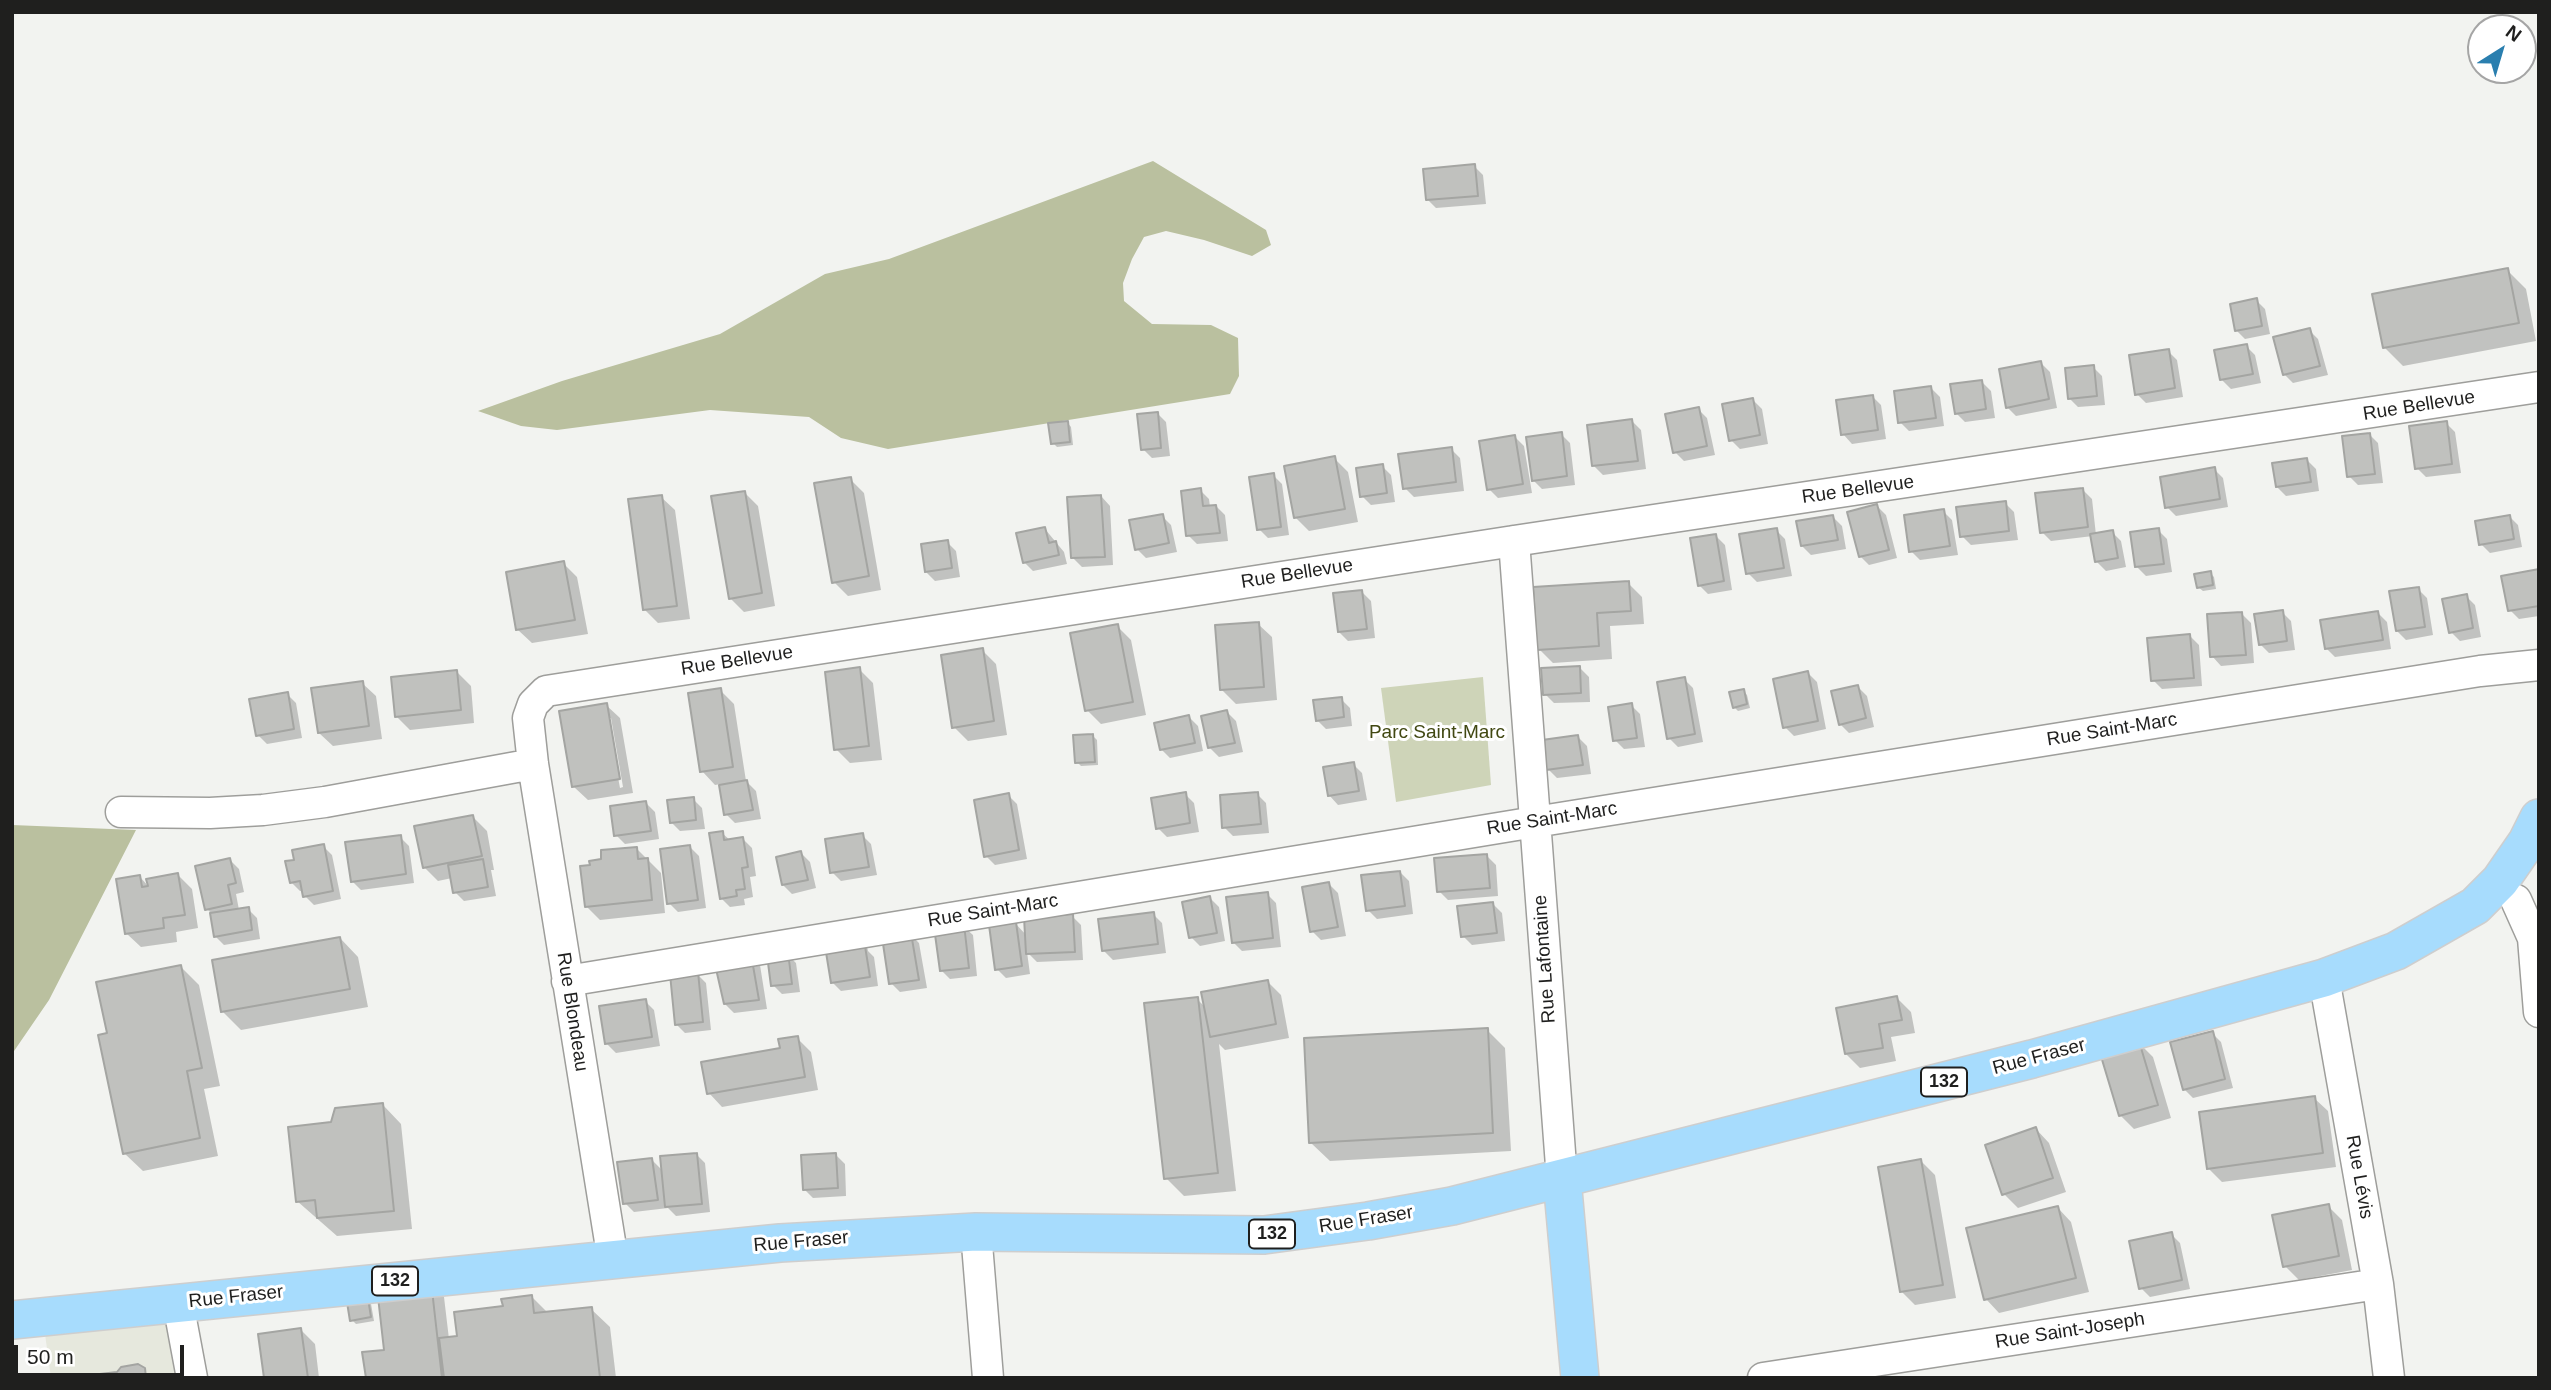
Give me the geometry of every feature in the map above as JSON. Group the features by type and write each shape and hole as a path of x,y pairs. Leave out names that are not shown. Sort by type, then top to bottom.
{"main road":[{"name":"132","path":"2524,884 2527,842 2539,818"},
{"name":"Rue Fraser","path":"12,1320 843,1238 976,1231 1264,1235 1368,1221 1452,1206 1562,1179 2032,1059 2324,978 2396,951 2474,906 2524,884"},
{"name":"Rue Lafontaine","path":"1562,1179 1580,1378"}],"street":[{"name":"Rue Bellevue","path":"533,764 528,718 533,704 546,691 1514,541 2539,387"},
{"name":"Rue Lafontaine","path":"1514,541 1562,1179"},
{"name":"Rue Saint-Marc","path":"567,981 1535,822 2480,671 2539,665"},
{"path":"121,812 210,813 263,810 325,802 533,764"},
{"name":"Rue Blondeau","path":"533,764 613,1260"},
{"path":"2524,884 2533,938 2539,1012"},
{"name":"Rue Lévis","path":"2324,978 2378,1284 2389,1378"},
{"path":"976,1231 988,1378"},
{"name":"Rue Saint-Joseph","path":"1763,1378 2378,1284"},
{"path":"178,1303 192,1378"}],"shaded area":[{"path":"169,1316 178,1378 51,1378 45,1334"}],"green space":[{"path":"1153,161 1266,230 1271,245 1252,256 1166,231 1144,237 1123,283 1124,301 1152,324 1211,325 1238,338 1239,376 1230,394 888,449 841,438 809,417 710,410 557,430 521,426 478,411 562,381 720,334 825,274 889,259"},
{"name":"Parc Saint-Marc","path":"1483,677 1491,785 1396,802 1381,688"},
{"path":"12,825 136,830 49,1000 12,1054"}],"building":[{"path":"1475,164 1478,196 1426,200 1423,169"},
{"path":"2508,268 2519,323 2383,348 2372,294"},
{"path":"2257,298 2262,326 2235,331 2230,304"},
{"path":"2310,328 2320,366 2283,375 2273,337"},
{"path":"2247,344 2253,374 2220,380 2214,350"},
{"path":"2169,349 2175,388 2135,395 2129,355"},
{"path":"2041,361 2049,399 2006,408 1999,369"},
{"path":"2094,365 2097,396 2068,399 2065,368"},
{"path":"1982,380 1986,409 1955,414 1950,384"},
{"path":"1931,386 1936,418 1898,423 1894,391"},
{"path":"1873,395 1878,430 1841,435 1836,400"},
{"path":"1753,398 1760,435 1729,441 1722,404"},
{"path":"1699,407 1707,446 1673,453 1665,414"},
{"path":"1158,412 1161,448 1141,450 1137,414"},
{"path":"1632,419 1638,461 1592,466 1587,425"},
{"path":"1068,421 1070,442 1051,444 1048,423"},
{"path":"2447,421 2452,464 2415,469 2409,426"},
{"path":"1562,432 1567,476 1532,481 1526,437"},
{"path":"2370,433 2375,474 2347,477 2342,436"},
{"path":"1515,435 1523,484 1487,490 1479,441"},
{"path":"1452,447 1456,482 1403,489 1398,454"},
{"path":"1335,456 1345,509 1294,518 1284,466"},
{"path":"2307,458 2311,482 2276,487 2272,463"},
{"path":"1383,464 1387,493 1360,497 1356,468"},
{"path":"2215,467 2220,499 2165,508 2160,477"},
{"path":"1274,473 1281,527 1257,530 1249,477"},
{"path":"851,477 869,576 832,583 814,483"},
{"path":"1201,488 1203,506 1216,505 1220,533 1186,536 1181,491"},
{"path":"2083,488 2088,527 2040,533 2035,493"},
{"path":"745,491 762,593 729,599 711,496"},
{"path":"662,495 677,606 643,610 628,499"},
{"path":"1101,495 1105,557 1071,558 1067,497"},
{"path":"2006,501 2009,531 1960,537 1956,507"},
{"path":"1877,504 1889,550 1859,557 1847,512"},
{"path":"1944,509 1950,546 1909,552 1904,515"},
{"path":"1163,514 1169,543 1135,550 1129,520"},
{"path":"1833,515 1838,540 1801,546 1796,521"},
{"path":"2510,515 2514,539 2479,545 2475,521"},
{"path":"1045,527 1049,543 1056,541 1059,555 1023,563 1016,533"},
{"path":"1777,528 1784,568 1746,574 1739,534"},
{"path":"2159,528 2164,564 2135,567 2130,532"},
{"path":"2113,530 2118,558 2095,562 2090,534"},
{"path":"1716,534 1724,581 1698,586 1690,538"},
{"path":"948,540 952,568 925,572 921,544"},
{"path":"564,561 575,620 516,630 506,572"},
{"path":"2539,569 2539,606 2508,611 2501,576"},
{"path":"2211,571 2213,585 2197,588 2194,574"},
{"path":"1629,581 1631,611 1597,613 1599,646 1537,650 1533,587"},
{"path":"2419,587 2425,627 2396,631 2389,591"},
{"path":"1362,590 1367,629 1338,632 1333,593"},
{"path":"2467,594 2473,628 2449,633 2442,599"},
{"path":"2283,610 2287,641 2259,645 2254,614"},
{"path":"2378,611 2383,640 2325,649 2320,620"},
{"path":"2242,612 2246,655 2210,657 2207,614"},
{"path":"1259,622 1264,687 1220,690 1215,625"},
{"path":"1118,624 1133,702 1085,711 1070,633"},
{"path":"2190,634 2194,678 2151,681 2147,638"},
{"path":"983,648 994,721 952,728 941,655"},
{"path":"1580,666 1581,693 1543,695 1541,668"},
{"path":"860,667 869,746 834,750 825,672"},
{"path":"457,670 461,710 395,717 391,677"},
{"path":"1808,671 1818,721 1783,728 1773,679"},
{"path":"1685,677 1695,734 1667,739 1657,682"},
{"path":"363,681 369,726 318,733 311,688"},
{"path":"1858,685 1866,718 1839,725 1831,691"},
{"path":"721,688 733,767 700,772 688,693"},
{"path":"1744,689 1747,704 1733,708 1729,692"},
{"path":"288,692 294,729 256,736 249,699"},
{"path":"1342,697 1344,717 1316,721 1313,700"},
{"path":"607,703 620,779 572,787 559,711"},
{"path":"1632,703 1637,738 1613,741 1608,707"},
{"path":"1227,710 1235,743 1208,748 1201,716"},
{"path":"1189,715 1195,743 1160,750 1154,723"},
{"path":"1093,734 1095,762 1075,763 1073,735"},
{"path":"1578,735 1583,765 1546,770 1542,740"},
{"path":"1354,762 1359,791 1328,796 1323,767"},
{"path":"747,780 753,810 724,815 719,785"},
{"path":"1186,792 1190,823 1156,829 1151,798"},
{"path":"1258,792 1261,824 1222,828 1220,795"},
{"path":"1009,793 1019,850 984,857 974,800"},
{"path":"694,797 696,820 670,823 667,800"},
{"path":"646,801 651,831 614,836 610,806"},
{"path":"473,815 482,856 423,868 414,826"},
{"path":"723,831 724,840 743,837 748,867 742,868 745,889 736,890 737,896 720,899 709,833"},
{"path":"863,833 869,867 830,873 825,839"},
{"path":"401,835 406,874 351,882 345,842"},
{"path":"324,844 333,891 303,897 300,881 290,883 285,861 294,860 292,850"},
{"path":"690,845 698,900 667,904 660,849"},
{"path":"637,847 638,859 648,858 652,900 585,907 580,866 590,865 589,861 601,859 601,850"},
{"path":"801,851 808,880 782,885 776,857"},
{"path":"1487,854 1490,888 1437,892 1434,858"},
{"path":"230,858 236,883 228,885 232,904 205,910 195,866"},
{"path":"483,859 488,887 453,893 448,865"},
{"path":"1400,871 1405,906 1366,911 1361,875"},
{"path":"178,873 185,915 163,918 164,928 125,934 116,879 140,875 142,887 148,886 146,879"},
{"path":"1329,882 1338,927 1310,932 1302,887"},
{"path":"1268,892 1273,938 1232,943 1226,897"},
{"path":"1210,896 1217,933 1189,938 1182,902"},
{"path":"1493,902 1497,933 1461,937 1457,906"},
{"path":"249,907 252,930 214,937 210,913"},
{"path":"1154,912 1158,944 1102,951 1098,919"},
{"path":"1073,914 1075,952 1026,954 1024,917"},
{"path":"1016,922 1022,966 995,970 989,925"},
{"path":"964,924 969,968 940,971 934,927"},
{"path":"911,933 919,980 889,984 882,937"},
{"path":"340,937 350,989 221,1012 212,960"},
{"path":"824,940 865,946 870,977 831,983"},
{"path":"788,952 792,984 771,986 767,955"},
{"path":"751,954 759,1000 724,1004 714,960"},
{"path":"181,965 202,1068 187,1071 200,1138 123,1154 98,1035 107,1033 96,982"},
{"path":"698,972 703,1022 675,1025 670,974"},
{"path":"1268,980 1276,1024 1210,1037 1201,992"},
{"path":"1897,996 1902,1020 1879,1024 1883,1048 1845,1054 1836,1008"},
{"path":"1198,997 1218,1173 1164,1179 1144,1003"},
{"path":"646,999 652,1037 605,1044 599,1006"},
{"path":"1488,1028 1493,1133 1309,1143 1304,1038"},
{"path":"2213,1031 2225,1079 2183,1090 2170,1042"},
{"path":"798,1036 805,1077 707,1094 701,1062 780,1048 778,1039"},
{"path":"2139,1041 2158,1105 2119,1116 2100,1053"},
{"path":"2315,1096 2323,1153 2207,1169 2199,1112"},
{"path":"383,1103 394,1211 317,1218 315,1200 296,1202 288,1127 331,1122 335,1108"},
{"path":"2036,1127 2053,1178 2002,1195 1985,1145"},
{"path":"697,1153 702,1204 665,1207 660,1156"},
{"path":"836,1153 838,1188 803,1190 801,1155"},
{"path":"652,1158 658,1200 623,1204 617,1162"},
{"path":"1921,1159 1943,1285 1900,1292 1878,1167"},
{"path":"2329,1204 2339,1256 2283,1267 2272,1215"},
{"path":"2058,1206 2076,1278 1984,1300 1966,1228"},
{"path":"2172,1232 2182,1280 2139,1289 2129,1241"},
{"path":"431,1281 442,1378 366,1378 362,1352 384,1350 377,1288"},
{"path":"367,1292 371,1317 350,1321 346,1296"},
{"path":"532,1295 534,1313 592,1307 600,1378 444,1378 439,1338 457,1336 454,1312 503,1306 501,1299"},
{"path":"301,1328 308,1378 264,1378 258,1334"},
{"path":"138,1364 145,1368 146,1378 65,1378 117,1372 121,1367"}]}
